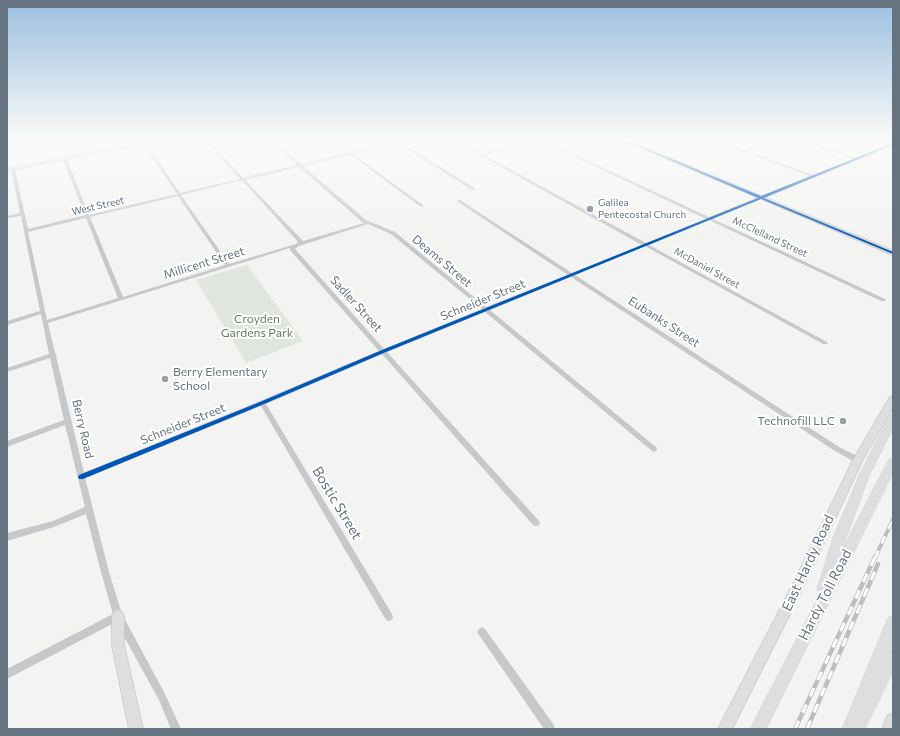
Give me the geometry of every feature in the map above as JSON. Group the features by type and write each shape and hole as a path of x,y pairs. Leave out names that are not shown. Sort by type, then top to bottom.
{"highway":[{"path":"816,614 839,538 864,476 893,418"},
{"name":"Hardy Toll Road","path":"758,729 893,462"},
{"path":"850,729 893,623"},
{"path":"857,729 893,656"}],"main road":[{"path":"708,174 761,197 893,249"},
{"path":"875,243 893,253"},
{"name":"East Hardy Road","path":"725,729 797,588 858,460 893,399"},
{"path":"118,616 118,645 136,729"},
{"path":"889,729 893,720"}],"street":[{"name":"Berry Road","path":"11,174 26,231 45,322 54,355 81,477 105,572 118,616 162,697 176,729"},
{"path":"72,174 121,299"},
{"path":"166,174 228,266"},
{"name":"Sadler Street","path":"238,174 301,242 292,249 536,523"},
{"name":"West Street","path":"26,231 266,174"},
{"name":"Deams Street","path":"311,174 368,224 393,233 654,449"},
{"path":"379,174 422,206"},
{"path":"450,174 473,189"},
{"name":"McDaniel Street","path":"518,174 825,343"},
{"name":"McClelland Street","path":"614,174 883,300"},
{"path":"807,174 812,176"},
{"name":"Schneider Street","path":"81,477 816,174"},
{"name":"Eubanks Street","path":"459,201 837,449 858,460"},
{"path":"7,217 22,214"},
{"name":"Millicent Street","path":"45,322 368,224"},
{"path":"7,323 44,312"},
{"path":"7,370 54,355"},
{"name":"Bostic Street","path":"262,403 389,617"},
{"path":"7,444 68,421"},
{"path":"7,537 54,524 89,509"},
{"path":"7,674 118,616"},
{"path":"482,632 550,729"}],"green space":[{"name":"Croyden Gardens Park","path":"247,265 303,341 246,363 196,280"}],"railway":[{"path":"875,558 893,519"},
{"path":"795,729 875,557"},
{"path":"807,729 878,564"}],"cycle path":[{"path":"706,174 893,253"},
{"path":"81,477 384,351 818,174"}],"place":[{"name":"Galilea Pentecostal Church","path":"590,209"},
{"name":"Berry Elementary School","path":"165,379"},
{"name":"Technofill LLC","path":"843,421"}]}
